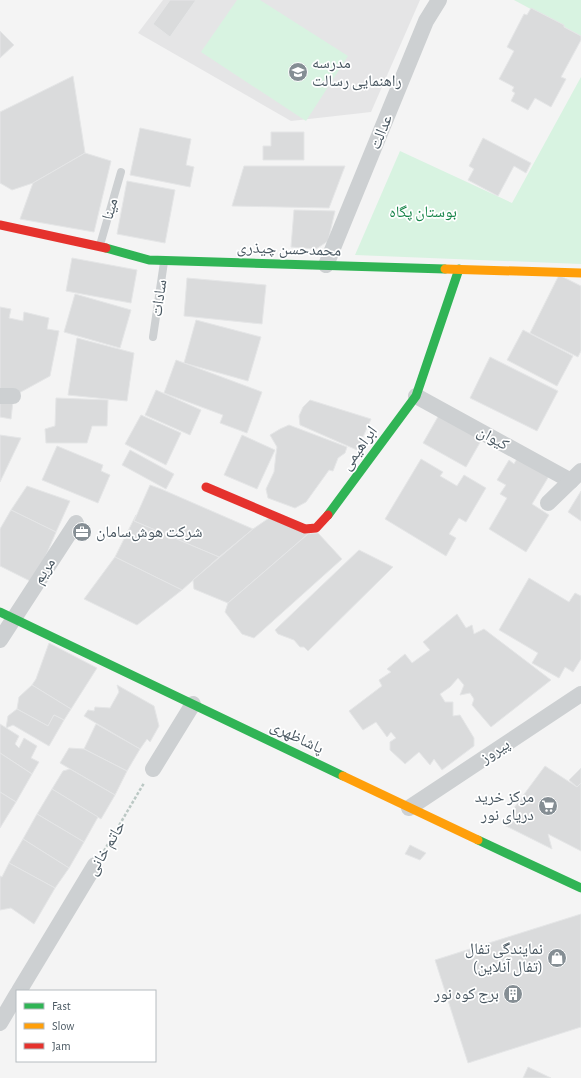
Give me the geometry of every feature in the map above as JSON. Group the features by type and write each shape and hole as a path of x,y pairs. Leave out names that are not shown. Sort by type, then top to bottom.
{"street":[{"name":"عدالت","path":"326,265 426,21 439,0"},
{"name":"محمدحسن چیذری","path":"0,225 99,246 149,260 581,273"},
{"name":"ابراهیمی","path":"206,487 305,529 316,528 325,519 416,396 459,270"},
{"name":"کیوان","path":"416,396 576,476 548,503"},
{"name":"مریم","path":"0,640 6,615 76,523"},
{"name":"پاشاظهری","path":"6,615 409,808 581,888"},
{"name":"پیروز","path":"409,808 581,694"},
{"path":"153,769 192,704"},
{"name":"حاتم خانی","path":"20,990 95,865"},
{"path":"0,1022 16,996"}],"lane":[{"name":"مینا","path":"99,246 121,172"},
{"name":"سادات","path":"153,337 164,260"}],"path":[{"name":"حاتم خانی","path":"95,865 153,769"}],"shaded area":[{"name":"مدرسه راهنمایی رسالت","path":"163,0 420,0 371,112 291,121 138,33"}],"green space":[{"path":"237,0 260,0 348,56 306,121 201,52"},
{"path":"514,0 581,0 581,36"},
{"name":"بوستان پگاه","path":"581,77 581,264 355,255 400,151 512,203"}],"building":[{"path":"170,0 196,0 170,37 153,24"},
{"path":"531,8 564,25 564,27 581,36 581,40 561,77 566,79 551,107 535,98 528,110 511,101 515,93 512,91 514,87 499,79 514,51 507,47 524,14 527,15"},
{"path":"0,31 14,45 0,58"},
{"path":"73,76 85,153 33,183 12,190 0,183 0,112"},
{"path":"140,128 191,139 186,165 194,167 190,187 130,175"},
{"path":"271,132 304,132 304,160 263,160 263,146 271,146"},
{"path":"483,138 531,163 526,173 514,166 498,196 468,180 474,169 469,166"},
{"path":"85,153 111,161 94,232 20,219 33,183"},
{"path":"244,166 345,166 329,208 232,206"},
{"path":"127,181 175,190 165,243 117,234"},
{"path":"294,210 335,211 328,241 316,249 291,247"},
{"path":"72,258 137,270 131,303 66,291"},
{"path":"559,275 581,286 581,351 578,357 530,333"},
{"path":"187,278 266,285 262,324 184,316"},
{"path":"75,294 131,310 120,348 64,332"},
{"path":"0,307 11,309 9,318 23,321 24,312 49,318 47,329 59,331 50,376 19,393 0,391"},
{"path":"196,320 261,337 248,381 184,363"},
{"path":"523,330 573,356 557,386 507,360"},
{"path":"77,338 134,353 127,401 68,395"},
{"path":"490,357 558,391 537,431 470,398"},
{"path":"176,360 262,392 247,433 220,423 223,415 164,393"},
{"path":"156,390 201,410 190,435 145,415"},
{"path":"56,398 108,400 107,426 92,426 87,443 46,443 45,429 55,426"},
{"path":"0,400 13,401 11,419 0,417"},
{"path":"310,400 371,419 357,450 300,425 299,416 303,407"},
{"path":"141,415 181,433 166,465 125,444"},
{"path":"439,415 482,439 466,467 423,443"},
{"path":"289,425 347,447 345,453 338,458 333,471 329,470 306,502 295,508 268,498 266,489 274,472 277,447 270,435"},
{"path":"0,435 21,438 0,482"},
{"path":"242,435 275,450 257,489 224,475"},
{"path":"57,446 103,465 101,471 110,475 98,503 42,480"},
{"path":"130,450 174,474 166,489 122,465"},
{"path":"518,457 549,476 532,504 549,515 526,552 489,529 507,498 500,494 506,485 497,480 509,460 514,464"},
{"path":"421,459 443,472 440,476 457,486 464,475 486,488 466,522 459,518 449,534 456,538 446,556 385,519"},
{"path":"150,485 253,529 219,557 134,521"},
{"path":"27,486 70,501 56,532 11,510"},
{"path":"581,491 581,521 568,512"},
{"path":"11,510 56,532 38,574 32,582 0,566 0,529"},
{"path":"136,515 134,521 219,557 182,590 115,557"},
{"path":"269,518 308,534 228,603 194,589 193,580 253,529"},
{"path":"318,533 342,559 254,638 242,634 225,612 228,603 308,534"},
{"path":"359,550 393,567 308,651 304,647 300,647 294,640 278,634 275,630"},
{"path":"115,557 182,590 137,625 84,599"},
{"path":"529,578 569,602 575,593 581,596 581,659 573,672 565,667 559,678 532,663 538,653 499,630"},
{"path":"457,614 466,628 472,625 474,634 484,629 551,680 491,727 472,705 474,699 470,693 460,695 464,685 458,678 450,687 440,694 445,702 453,702 453,716 460,715 474,738 474,746 442,770 434,759 430,765 419,752 405,764 390,750 390,742 396,738 391,732 387,737 376,722 363,730 349,711 382,686 379,680 391,672 387,669 405,654 412,663 430,650 423,642"},
{"path":"49,643 97,668 71,709 32,685 36,679"},
{"path":"32,685 71,709 64,720 54,715 48,726 17,709 19,697"},
{"path":"117,685 154,706 159,726 150,742 147,739 140,749 84,716 88,710 94,711 95,707 110,708 119,692"},
{"path":"17,709 48,726 54,715 64,720 49,746 13,725 6,728 8,716"},
{"path":"0,724 19,736 15,744 19,748 24,738 37,746 31,758 39,762 32,774 0,753"},
{"path":"96,724 140,749 127,771 84,749"},
{"path":"69,748 84,749 127,771 115,795 60,763"},
{"path":"0,753 32,774 16,802 0,792"},
{"name":"مرکز خرید دریای نور","path":"545,766 577,787 581,783 581,851 548,834 552,849 502,824"},
{"path":"581,768 581,783 577,787 569,780"},
{"path":"70,769 115,795 101,819 52,789 63,771"},
{"path":"52,789 98,817 84,842 37,814"},
{"path":"0,792 16,802 0,828"},
{"path":"37,814 84,842 69,868 23,839"},
{"path":"23,839 69,868 55,888 9,863"},
{"path":"410,845 426,853 420,860 405,854"},
{"path":"9,863 55,888 34,924 11,908 0,910 0,876 2,877"},
{"name":"برج کوه نور","path":"581,914 581,1027 468,1063 435,960"},
{"path":"528,1067 551,1078 523,1078"}],"traffic: fast":[{"path":"106,248 149,260 445,269"},
{"path":"328,515 416,396 459,269"},
{"path":"0,612 343,776"},
{"path":"478,840 581,888"}],"traffic: slow":[{"path":"445,269 581,273"},
{"path":"343,776 478,840"}],"traffic: jam":[{"path":"0,225 106,248"},
{"path":"206,487 305,529 316,528 328,515"}],"place":[{"name":"مدرسه راهنمایی رسالت","path":"298,72"},
{"name":"شرکت هوش‌سامان","path":"82,532"},
{"name":"مرکز خرید دریای نور","path":"548,806"},
{"name":"نمایندگی تفال (تفال آنلاین)","path":"557,958"},
{"name":"برج کوه نور","path":"513,994"}]}
